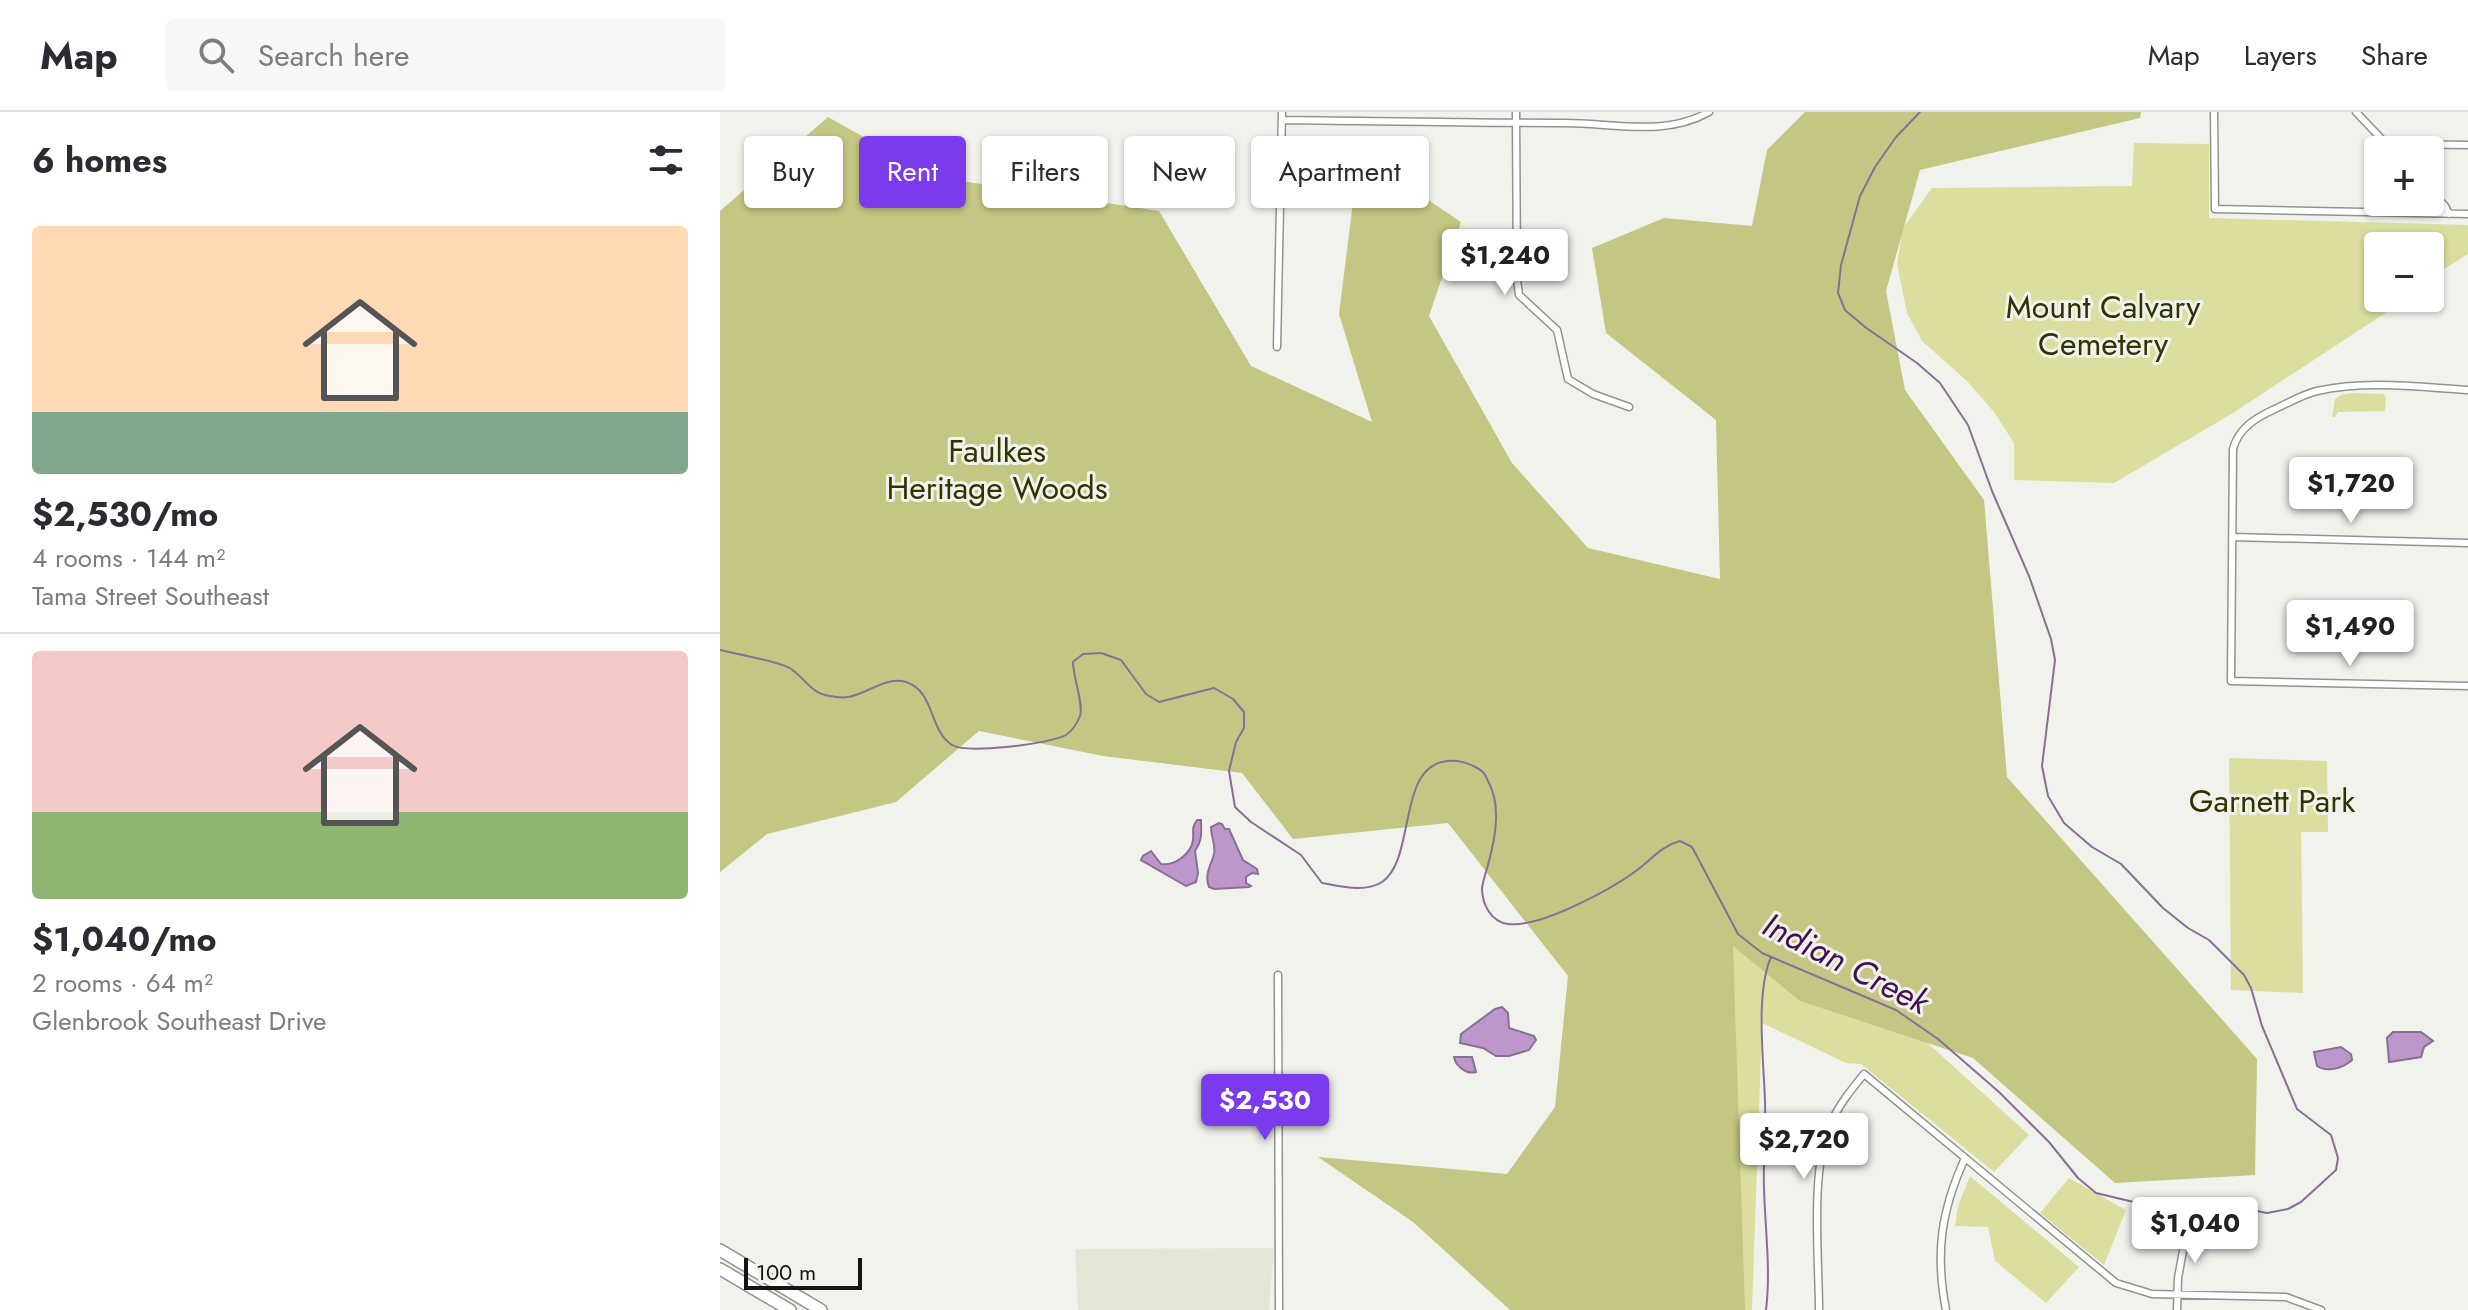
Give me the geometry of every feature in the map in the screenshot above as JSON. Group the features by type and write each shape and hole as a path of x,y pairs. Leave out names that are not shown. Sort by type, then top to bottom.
{"highway":[{"path":"720,1250 821,1310"},
{"path":"720,1269 790,1310"}],"street":[{"path":"1277,347 1282,112"},
{"path":"1400,112 1400,122"},
{"path":"1516,112 1519,295 1557,330 1568,379 1593,394 1629,407"},
{"path":"1577,123 1582,112"},
{"path":"1282,120 1577,123 1628,127 1683,124 1709,112"},
{"path":"2214,112 2215,209 2468,214"},
{"path":"2356,112 2379,136"},
{"path":"2444,146 2468,145"},
{"path":"2444,205 2449,214"},
{"path":"2468,390 2389,386 2315,391 2267,413 2244,428 2233,449 2231,681 2468,686"},
{"path":"2232,537 2468,543"},
{"path":"1278,975 1279,1310"},
{"path":"1819,1310 1819,1167 1829,1126 1864,1074 2106,1276 2140,1292 2177,1296 2286,1297 2321,1310"},
{"path":"1946,1310 1940,1262 1942,1224 1965,1158"},
{"path":"2177,1310 2178,1278 2189,1218"}],"shaded area":[{"path":"1197,820 1201,820 1201,832 1195,851 1196,882 1186,886 1141,860 1151,851 1161,864 1182,858 1192,845 1193,827"},
{"path":"1219,823 1229,829 1243,860 1257,869 1258,874 1252,873 1246,877 1249,887 1209,887 1208,874 1214,851 1211,827"},
{"path":"1502,1007 1508,1013 1509,1028 1534,1036 1536,1040 1529,1050 1496,1056 1483,1048 1460,1043 1461,1034"},
{"path":"2393,1032 2421,1032 2433,1041 2424,1047 2421,1057 2389,1062 2387,1038"},
{"path":"2341,1047 2351,1054 2352,1060 2335,1069 2317,1066 2314,1052"},
{"path":"1454,1057 1472,1057 1476,1072 1462,1069"},
{"path":"1274,1248 1269,1310 1078,1310 1075,1249"}],"green space":[{"name":"Faulkes Heritage Woods","path":"1805,112 2141,112 2140,118 1920,170 1886,291 1905,390 1984,500 2007,777 2257,1059 2255,1175 2115,1183 1973,1058 1800,1001 1733,946 1745,1310 1510,1310 1413,1222 1318,1157 1507,1174 1555,1107 1568,976 1448,823 1293,839 1242,773 1103,756 979,731 896,802 767,834 720,872 720,211 744,190 744,208 843,208 843,136 806,136 828,117 862,136 859,136 859,208 966,208 966,182 982,184 982,208 1108,208 1108,203 1159,211 1251,366 1372,422 1339,314 1352,208 1429,208 1429,200 1461,222 1429,316 1512,463 1588,548 1720,579 1716,420 1606,333 1592,248 1664,218 1752,226 1767,150"},
{"name":"Mount Calvary Cemetery","path":"2134,143 2209,144 2209,218 2468,225 2468,254 2444,269 2444,232 2364,232 2364,312 2387,312 2233,413 2114,483 2014,480 2014,443 1994,412 1967,381 1922,341 1907,313 1897,264 1903,228 1932,188 2132,186"},
{"path":"2352,393 2383,394 2386,398 2385,411 2338,412 2332,417 2335,399"},
{"name":"Garnett Park","path":"2229,758 2327,761 2328,832 2301,832 2303,993 2231,990"},
{"path":"1624,859 1899,1017 2029,1135 1994,1172 1861,1064 1846,1063 1762,1023 1752,1310 1597,1310"},
{"path":"1970,1176 2079,1267 2046,1303 1995,1261 1988,1227 1955,1226 1958,1206"},
{"path":"2069,1178 2126,1210 2104,1265 2040,1213"}],"waterway":[{"name":"Indian Creek","path":"720,650 785,666 823,695 848,697 891,681 906,682 922,694 945,739 961,748 1009,747 1066,735 1080,716 1081,705 1073,662 1083,654 1101,653 1121,660 1146,694 1159,702 1214,688 1233,699 1244,712 1244,728 1236,742 1229,771 1235,807 1251,822 1301,855 1322,883 1344,887 1375,885 1392,871 1399,855 1412,799 1428,769 1447,761 1469,764 1484,773 1495,801 1495,834 1482,888 1486,906 1492,916 1502,923 1522,924 1574,906 1624,879 1662,850 1680,841 1692,847 1738,934 1762,953 1896,1010 1938,1039 1999,1092 2049,1142 2078,1178 2096,1193 2142,1204 2195,1199 2267,1213 2288,1209 2301,1202 2336,1170 2338,1158 2331,1135 2297,1109 2244,975 2209,940 2163,908 2121,864 2092,847 2064,823 2048,796 2042,766 2055,660 2051,639 1968,425 1940,383 1845,310 1838,293 1841,265 1860,196 1896,137 1920,112"},
{"path":"1766,1310 1768,1264 1762,1009 1771,957"}]}
